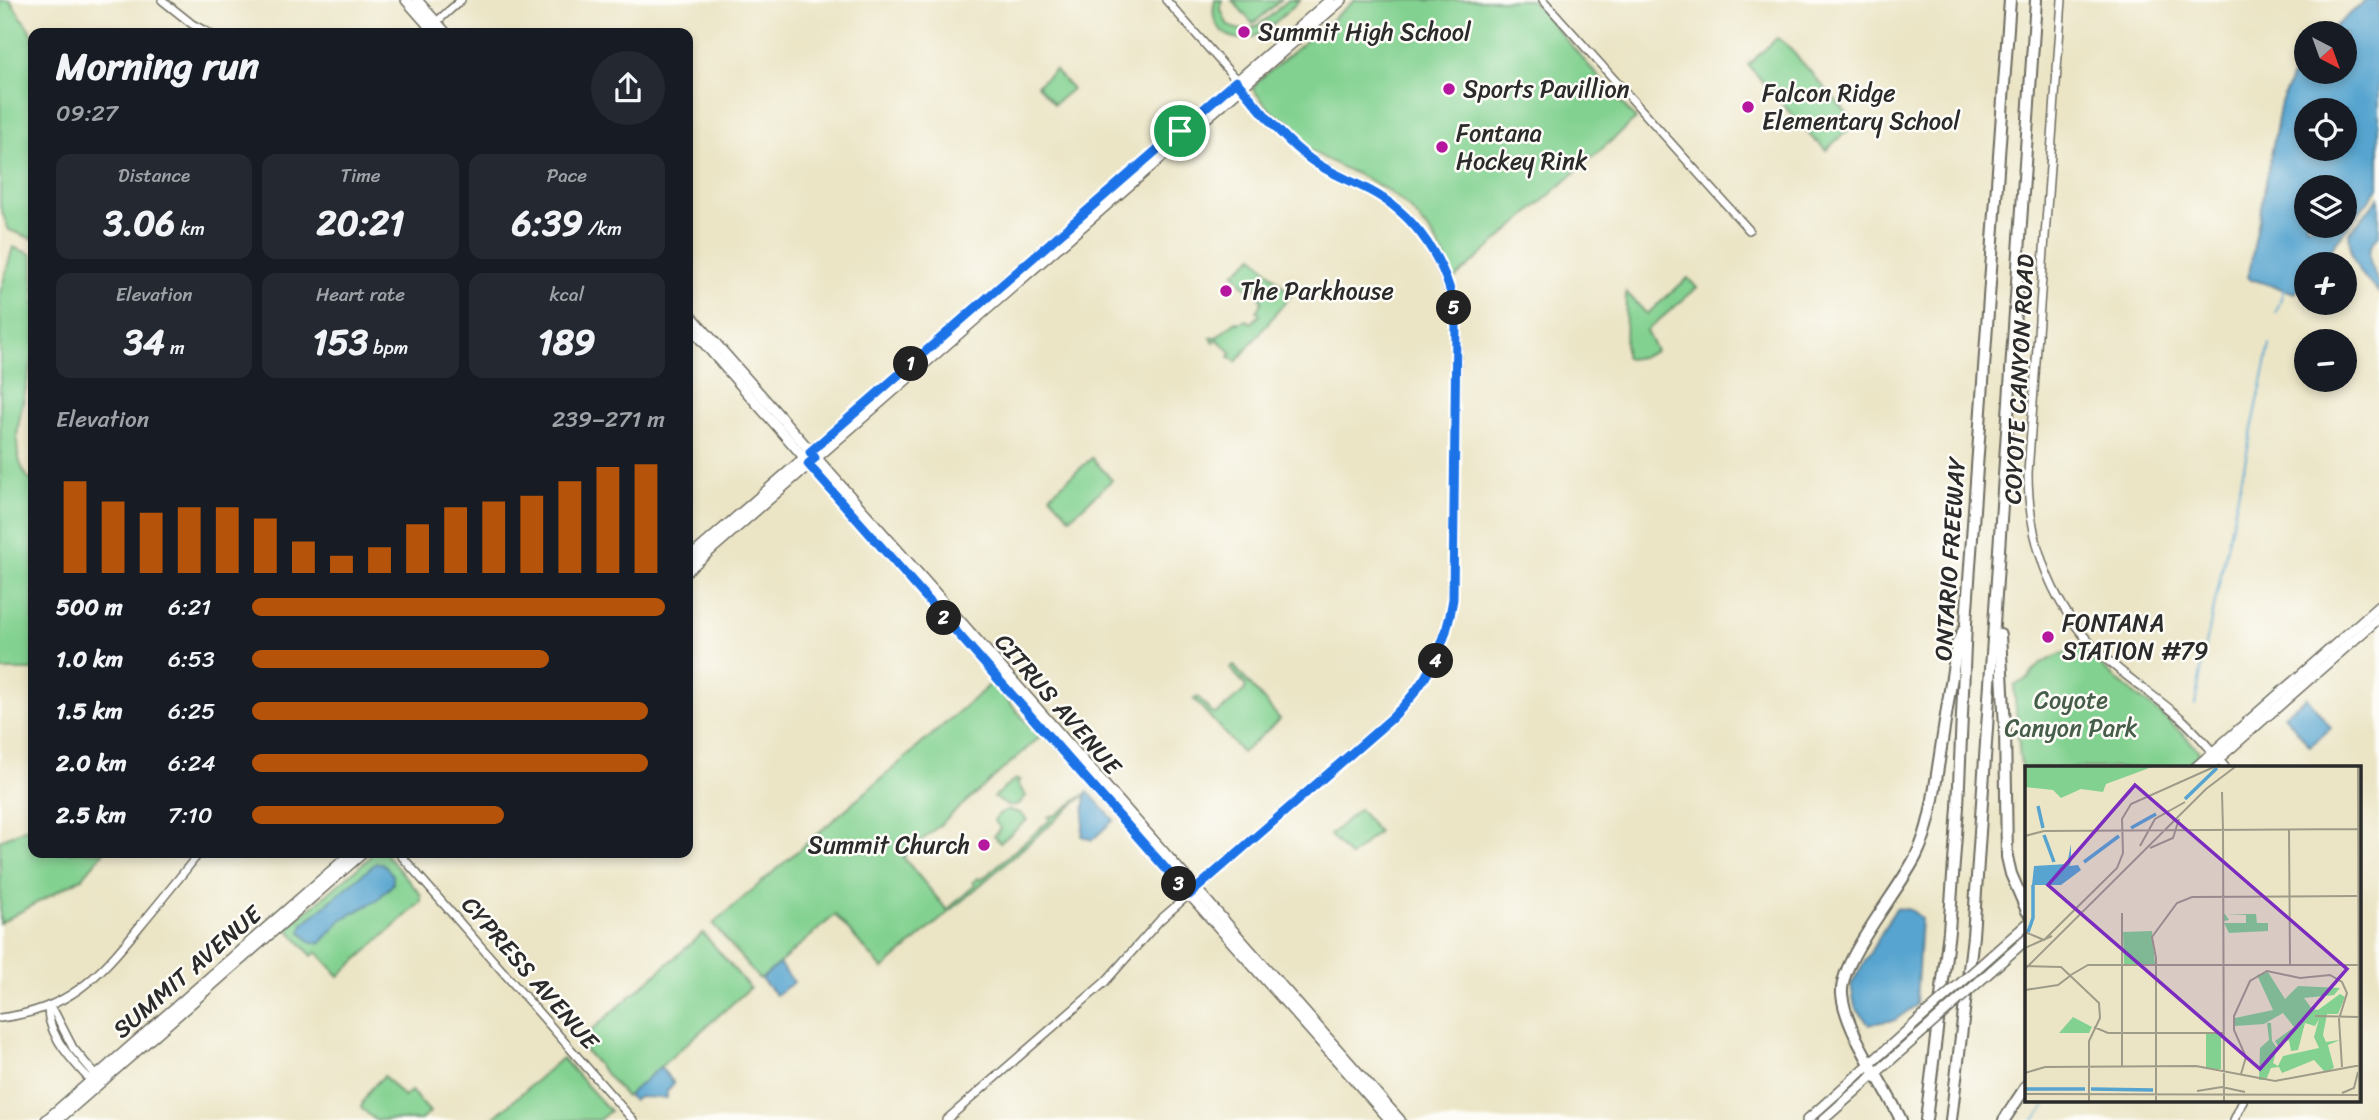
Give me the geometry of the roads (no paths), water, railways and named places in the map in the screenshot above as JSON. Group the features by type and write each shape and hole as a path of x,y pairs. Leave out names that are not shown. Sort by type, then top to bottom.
{"highway":[{"name":"ONTARIO FREEWAY","path":"1926,1120 1949,931 1958,807 1966,623 2010,0"},
{"name":"ONTARIO FREEWAY","path":"1951,1120 1973,936 2036,0"},
{"path":"1998,588 2005,728 2007,857 2025,906"},
{"path":"1901,1120 1889,1094 1869,1063 1845,1009 1842,993 1853,956 1906,875 1919,850 1932,807 1957,644 1966,623"},
{"path":"2004,1120 2025,1088"}],"main road":[{"path":"406,0 433,27"},
{"path":"417,0 433,27"},
{"path":"693,555 809,458 1239,84 1330,0"},
{"path":"1239,84 1342,0"},
{"name":"CITRUS AVENUE","path":"693,318 809,458"},
{"name":"CITRUS AVENUE","path":"693,330 809,458 1390,1120"},
{"path":"693,565 809,458"},
{"path":"2209,766 2216,755 2379,606"},
{"path":"2198,766 2216,755 2379,618"},
{"name":"SUMMIT AVENUE","path":"46,1120 346,858"},
{"name":"SUMMIT AVENUE","path":"58,1120 357,858"},
{"name":"CITRUS AVENUE","path":"1192,892 1400,1120"},
{"path":"1807,1120 2025,926"},
{"path":"1824,1120 2025,941"}],"street":[{"path":"162,0 199,28"},
{"path":"433,27 461,0"},
{"path":"946,1120 1105,982 1151,929 1192,892 1391,719 1422,684 1440,653 1448,627 1453,599 1457,335 1454,308 1442,270 1427,243 1401,213 1375,193 1328,170 1300,152 1166,0"},
{"path":"1543,0 1749,230"},
{"name":"COYOTE CANYON ROAD","path":"2062,0 2028,473 2034,536 2048,579 2071,619 2084,635 2112,664 2182,720 2225,766"},
{"path":"0,1018 48,1007 74,994 100,973 195,858"},
{"name":"CYPRESS AVENUE","path":"403,858 633,1120"},
{"path":"48,1007 48,1016 61,1043 94,1080"},
{"path":"2234,1120 2243,1102"}],"water":[{"path":"2366,0 2379,0 2379,187 2357,215 2357,175 2294,175 2294,238 2339,238 2328,252 2294,252 2294,293 2248,278 2281,102 2293,74 2294,84 2357,84 2357,21 2342,21"},
{"path":"2379,197 2379,235 2373,243 2369,257 2379,293 2360,273 2357,252 2351,252 2350,238 2357,238 2357,223"},
{"path":"2307,697 2331,728 2310,746 2284,715"},
{"path":"1088,792 1114,820 1092,840 1082,836"},
{"path":"376,863 382,863 393,875 393,884 376,901 342,919 321,943 311,943 301,932 303,924"},
{"path":"1896,908 1911,910 1921,918 1916,1005 1895,1020 1869,1024 1855,1007 1851,985"},
{"path":"779,964 794,982 776,995 761,979"},
{"path":"660,1067 674,1083 667,1091 667,1098 638,1097 633,1101 628,1095"}],"waterway":[{"path":"2276,313 2284,289"},
{"path":"2195,705 2270,345"},
{"path":"2034,1120 2048,1102"}],"place":[{"name":"Summit High School","path":"1244,32"},
{"name":"Sports Pavillion","path":"1449,89"},
{"name":"Falcon Ridge Elementary School","path":"1748,107"},
{"name":"Fontana Hockey Rink","path":"1442,147"},
{"name":"The Parkhouse","path":"1226,291"},
{"name":"FONTANA STATION #79","path":"2048,637"},
{"name":"Summit Church","path":"984,845"}],"park label":[{"name":"Coyote Canyon Park","path":"2071,714"}]}
